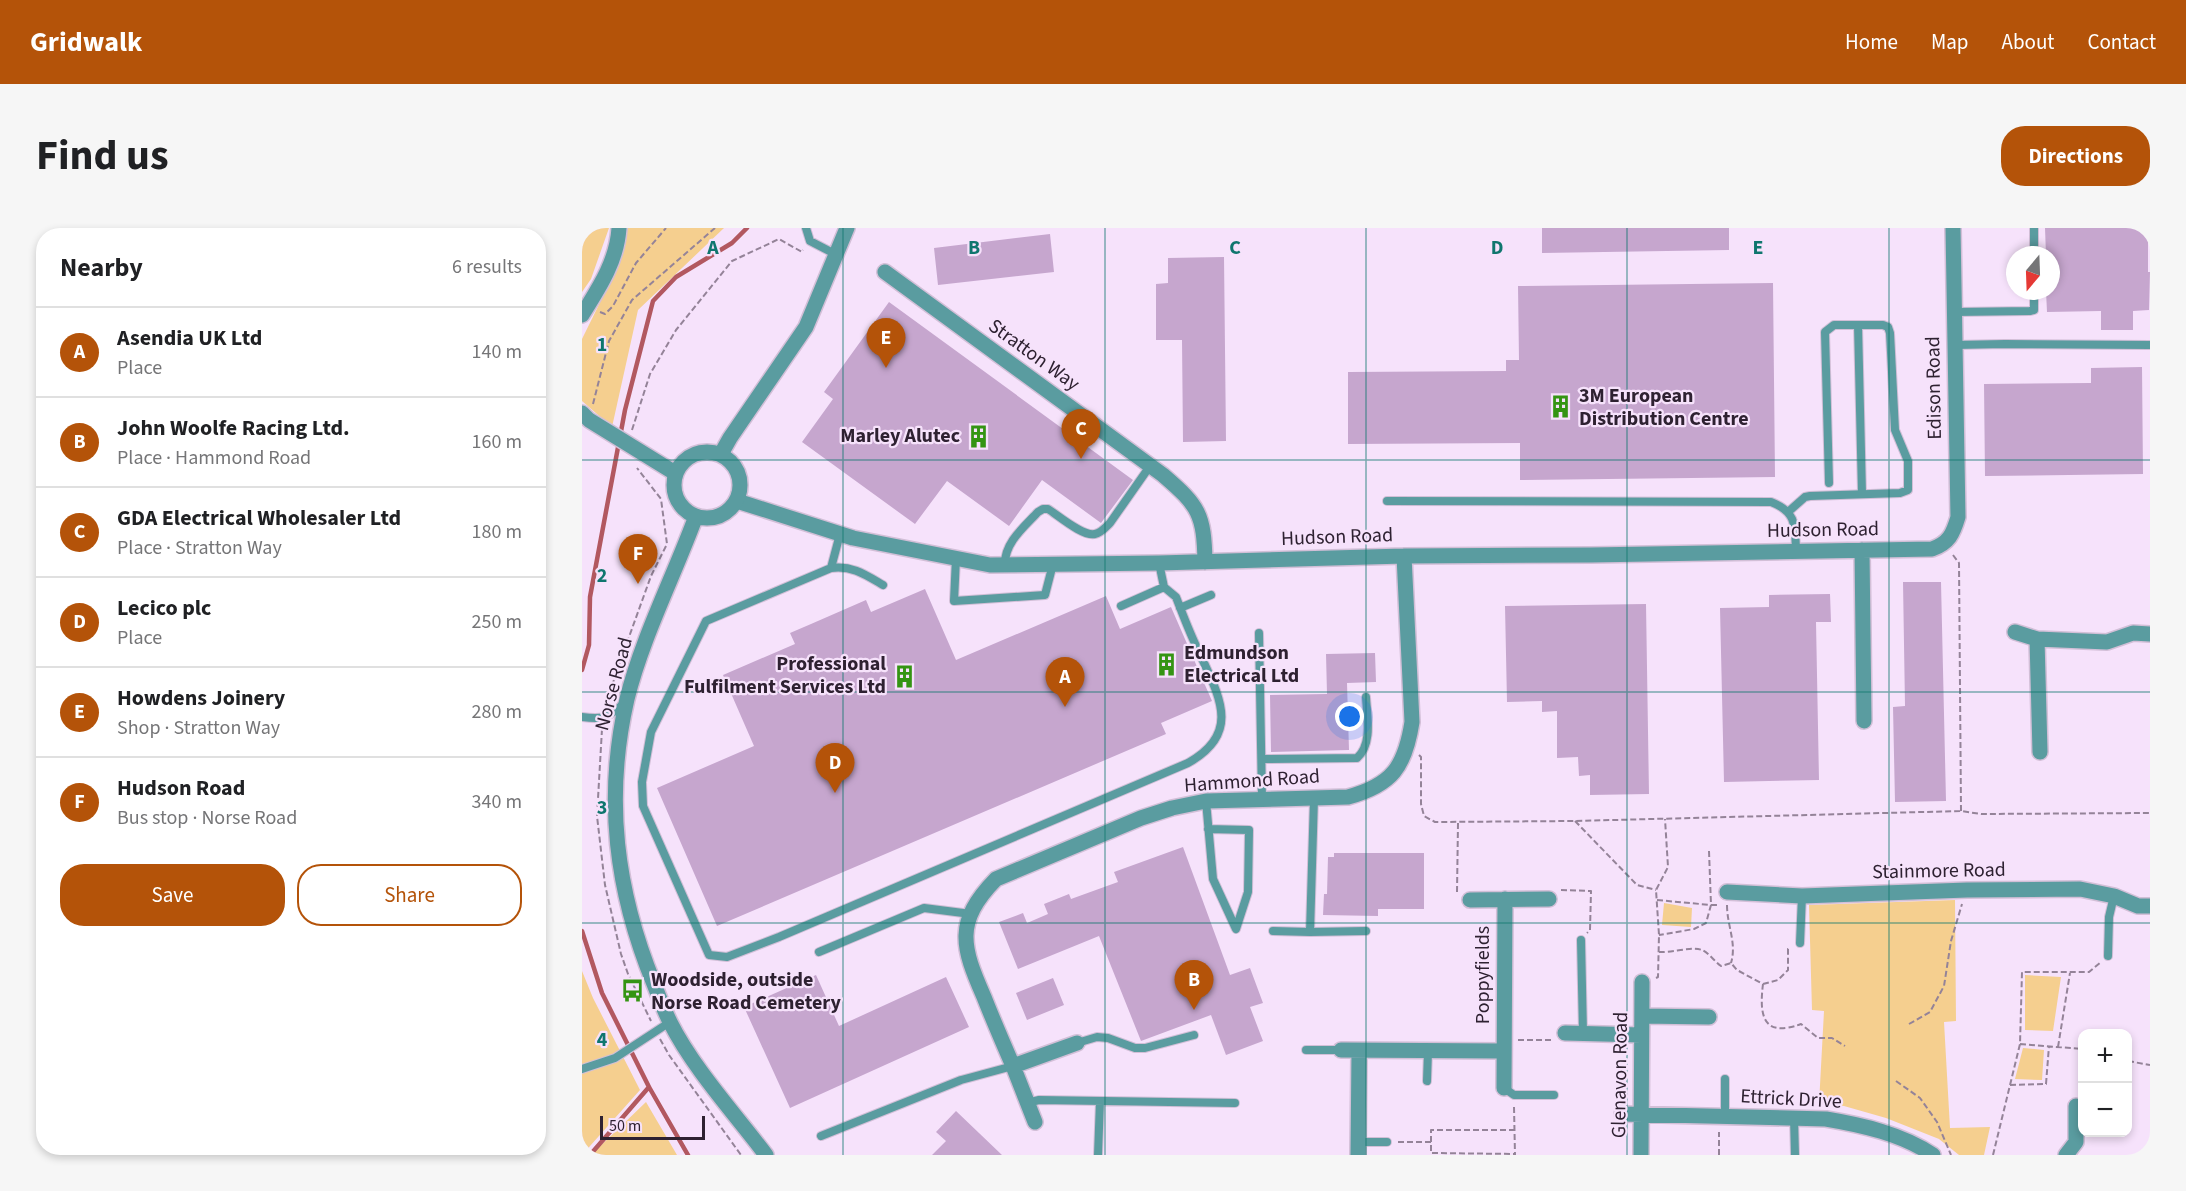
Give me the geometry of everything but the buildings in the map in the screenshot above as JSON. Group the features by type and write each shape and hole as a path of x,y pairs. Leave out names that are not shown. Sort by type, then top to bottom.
{"street":[{"path":"582,315 610,269 619,238 619,228"},
{"path":"721,454 806,327 847,228"},
{"name":"Edison Road","path":"1946,545 1958,517 1953,228"},
{"name":"Stratton Way","path":"885,272 1185,494 1200,515 1205,561"},
{"path":"586,417 675,473"},
{"path":"702,451 721,454 731,460 739,473 741,485 737,501 729,510 717,517 696,516 683,509 676,498 673,486 675,473 681,463 691,455 702,451"},
{"name":"Hudson Road","path":"737,501 840,534 990,565 1404,556 1932,549 1946,545"},
{"name":"Norse Road","path":"696,516 636,669 627,700 618,753 615,817 622,883 640,949 670,1022 698,1065 766,1155"},
{"path":"1862,550 1864,721"},
{"name":"Hammond Road","path":"1035,1122 968,961 965,939 971,914 978,898 996,879 1141,818 1172,808 1206,801 1348,797 1370,791 1389,778 1400,765 1409,744 1412,722 1404,556"},
{"path":"2015,632 2037,639 2107,642 2133,633 2150,634"},
{"path":"2037,639 2040,752"},
{"name":"Stainmore Road","path":"1727,899 1967,890 2080,889 2114,896 2138,906 2150,906"},
{"name":"Poppyfields","path":"1505,899 1503,1046 1509,1092"},
{"name":"Poppyfields","path":"1470,900 1549,899"},
{"name":"Glenavon Road","path":"1637,991 1642,1016 1641,1155"},
{"path":"1642,1016 1709,1017"},
{"path":"1564,1033 1641,1035"},
{"path":"1013,1066 1077,1043"},
{"name":"Poppyfields","path":"1341,1050 1428,1051 1503,1046"},
{"path":"1358,1148 1359,1051"},
{"path":"2066,1155 2076,1142 2076,1106"},
{"name":"Ettrick Drive","path":"1622,1114 1826,1119 1858,1124 1892,1135 1933,1155"}],"lane":[{"path":"806,228 810,241 837,255"},
{"path":"2034,228 2034,246"},
{"path":"1954,312 2030,311 2034,310 2035,300"},
{"path":"1788,512 1805,497 1810,496 1908,490 1908,461 1895,430 1889,330 1883,325 1834,326 1825,332 1829,483"},
{"path":"1858,326 1862,494"},
{"path":"1955,345 2150,345"},
{"path":"1005,565 1005,557 1011,544 1043,509 1081,531 1090,534 1102,531 1150,466"},
{"path":"1387,501 1771,502 1788,512 1793,519 1796,551"},
{"path":"831,568 840,534"},
{"path":"956,558 954,601 1045,595 1053,564"},
{"path":"883,585 864,572 840,567 831,568 706,621 651,732 642,782 643,806 709,955 727,957 779,938 1188,763 1204,754 1220,731 1222,707 1176,597 1164,587 1159,563"},
{"path":"1120,606 1164,587"},
{"path":"1180,608 1211,595"},
{"path":"1259,633 1262,799"},
{"path":"1262,759 1357,758 1366,748 1366,698"},
{"path":"583,717 603,719 614,713 627,700"},
{"path":"1310,932 1314,798"},
{"path":"1206,801 1208,829 1213,879 1236,929 1248,892 1249,830 1208,829"},
{"path":"1800,943 1802,896"},
{"path":"2108,956 2109,917 2114,896"},
{"path":"819,952 924,908 971,914"},
{"path":"1273,931 1366,931"},
{"path":"1581,940 1583,1033"},
{"path":"586,1068 615,1058 670,1022"},
{"path":"1077,1043 1097,1037 1108,1038 1135,1048 1145,1048 1194,1035"},
{"path":"1306,1050 1341,1050"},
{"path":"1427,1081 1428,1051"},
{"path":"821,1136 961,1080 1013,1066"},
{"path":"1722,1117 1725,1079"},
{"path":"1509,1092 1554,1095"},
{"path":"1027,1103 1039,1100 1235,1103"},
{"path":"1098,1155 1100,1101"},
{"path":"1794,1117 1795,1155"},
{"path":"1358,1148 1387,1142"}],"path":[{"path":"598,312 605,314 613,306 636,263 666,228"},
{"path":"586,417 609,341 632,300 715,228"},
{"path":"627,444 650,374 676,330 732,261 779,239 802,252 810,241"},
{"path":"1946,545 1959,563 1961,811"},
{"path":"1409,744 1421,757 1421,804 1424,816 1435,822 1575,821 1961,811 1981,814 2150,813"},
{"path":"1637,991 1658,977 1659,935 1656,890 1668,867 1665,819"},
{"path":"1575,821 1637,885 1656,890"},
{"path":"1458,823 1457,899 1470,900"},
{"path":"1549,899 1556,890 1591,891 1590,930 1581,940"},
{"path":"1909,1024 1930,1012 1944,986 1951,941 1967,890"},
{"path":"1727,899 1727,921 1733,939 1734,952 1731,963"},
{"path":"1657,900 1711,905 1706,922 1694,928 1659,935"},
{"path":"1731,963 1737,970 1762,984 1778,980 1788,970 1788,949 1800,943"},
{"path":"1659,952 1702,950 1721,966 1731,963"},
{"path":"1993,1155 2020,1044 2022,972 2089,972 2108,956"},
{"path":"2058,1047 2070,972"},
{"path":"1762,984 1762,1015 1768,1025 1778,1029 1789,1029 1801,1024 1818,1038 1832,1038 1845,1046"},
{"path":"1503,1046 1561,1040 1564,1033"},
{"path":"2020,1044 2078,1049"},
{"path":"2010,1085 2046,1084 2049,1046"},
{"path":"2132,1062 2150,1065"},
{"path":"1896,1081 1920,1098 1938,1122 1951,1155"},
{"path":"1509,1092 1515,1130 1515,1154 1431,1153 1431,1130 1515,1130"},
{"path":"1719,1155 1722,1117"},
{"path":"1387,1142 1431,1142"}],"shaded area":[{"path":"582,228 609,228 591,279 582,292"},
{"path":"624,228 724,228 638,310 612,427 582,401 582,339 616,270"},
{"path":"1955,900 1956,1021 1944,1022 1950,1128 1990,1127 1984,1155 1959,1155 1939,1139 1886,1118 1844,1106 1819,1104 1824,1011 1812,1010 1809,905"},
{"path":"1664,903 1692,908 1691,927 1662,925"},
{"path":"582,971 593,998 640,1090 582,1155"},
{"path":"2025,975 2061,977 2053,1031 2025,1030"},
{"path":"2023,1048 2044,1050 2042,1080 2015,1079"},
{"path":"646,1102 677,1155 591,1155"}],"waterway":[{"path":"582,670 589,645 590,597 625,410 653,301 676,277 732,243 747,228"},
{"path":"582,931 602,993 649,1087 688,1155"},
{"path":"590,1155 649,1087"}],"place":[{"name":"Howdens Joinery","path":"886,368"},
{"name":"3M European Distribution Centre","path":"1561,407"},
{"name":"Marley Alutec","path":"978,436"},
{"name":"GDA Electrical Wholesaler Ltd","path":"1081,459"},
{"name":"Hudson Road","path":"638,584"},
{"name":"Edmundson Electrical Ltd","path":"1166,665"},
{"name":"Professional Fulfilment Services Ltd","path":"904,676"},
{"name":"Asendia UK Ltd","path":"1065,707"},
{"name":"Lecico plc","path":"835,793"},
{"name":"Woodside, outside Norse Road Cemetery","path":"633,991"},
{"name":"John Woolfe Racing Ltd.","path":"1194,1010"}]}
